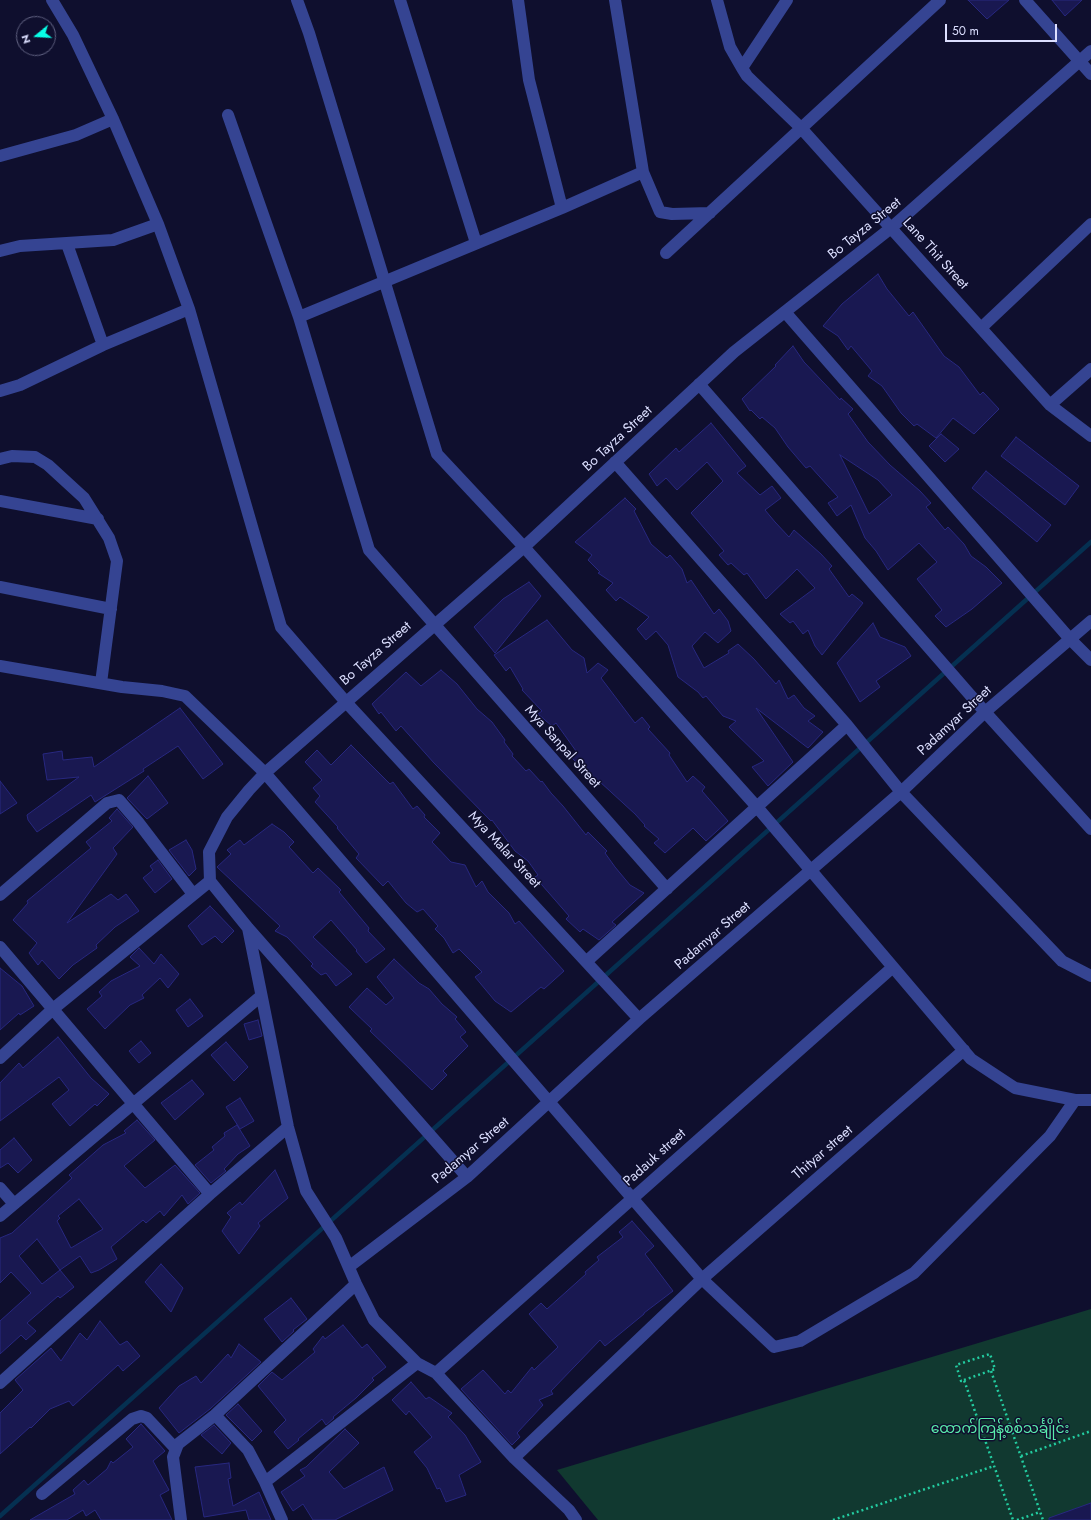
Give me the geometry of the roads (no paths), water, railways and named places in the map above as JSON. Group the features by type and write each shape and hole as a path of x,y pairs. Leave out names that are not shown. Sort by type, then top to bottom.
{"street":[{"name":"Mya Malar Street","path":"52,0 73,35 113,119 158,224 189,309 281,627 345,701 588,961 640,1020"},
{"path":"296,0 309,33 437,454 524,547 756,807 810,872 894,966 971,1059 1015,1088 1075,1100 1091,1100"},
{"path":"400,0 476,244"},
{"path":"518,0 529,80 562,208"},
{"path":"614,0 643,172 660,212 672,214 710,213"},
{"name":"Lane Thit Street","path":"717,0 730,47 742,68 759,89 801,128 1050,405 1091,436"},
{"path":"742,68 787,0"},
{"path":"666,253 940,0"},
{"path":"1025,0 1091,74"},
{"name":"Bo Tayza Street","path":"210,881 209,852 227,817 264,773 345,701 524,547 734,352 891,228 1091,51"},
{"name":"Mya Sanpal Street","path":"228,116 299,317 369,550 667,889"},
{"path":"0,156 76,135 113,119"},
{"path":"299,317 562,208 643,172"},
{"path":"0,250 20,246 113,240 158,224"},
{"path":"981,328 1091,224"},
{"path":"67,244 102,345"},
{"path":"0,391 20,385 102,345 189,309"},
{"path":"785,312 1070,639 1091,660"},
{"path":"1050,405 1091,369"},
{"path":"699,384 985,712 1091,829"},
{"path":"0,459 12,456 35,457 48,464 84,498 109,538 117,561 101,683"},
{"path":"615,462 847,725 901,792 1062,961 1091,976"},
{"path":"0,501 98,519"},
{"path":"0,587 111,610"},
{"name":"Padamyar Street","path":"350,1266 467,1177 640,1020 901,792 985,712 1091,621"},
{"path":"0,666 122,687 162,690 185,696 264,773 702,1279 774,1347 800,1341 914,1273 1050,1136 1075,1100"},
{"path":"588,961 847,725"},
{"path":"0,895 107,804 119,800 194,894"},
{"path":"0,1058 53,1010 210,881 248,928 467,1177"},
{"path":"248,928 288,1127 306,1191 336,1238 374,1320 417,1363 436,1373 514,1458 569,1510 576,1520"},
{"path":"0,947 210,1194"},
{"name":"Padauk street","path":"436,1373 894,966"},
{"path":"0,1216 261,996"},
{"name":"Thityar street","path":"514,1458 702,1279 964,1050"},
{"path":"0,1383 210,1194 288,1127"},
{"path":"0,1188 14,1204"},
{"path":"180,1519 174,1457 178,1444 215,1415 356,1284"},
{"path":"266,1482 417,1363"},
{"path":"215,1415 248,1450 266,1482 282,1520"},
{"path":"42,1494 132,1419 141,1416 147,1418 176,1448"}],"waterway":[{"path":"0,1516 1091,542"}],"park label":[{"name":"ထောက်ကြန့်စစ်သင်္ချိုင်း","path":"1000,1430"}]}
